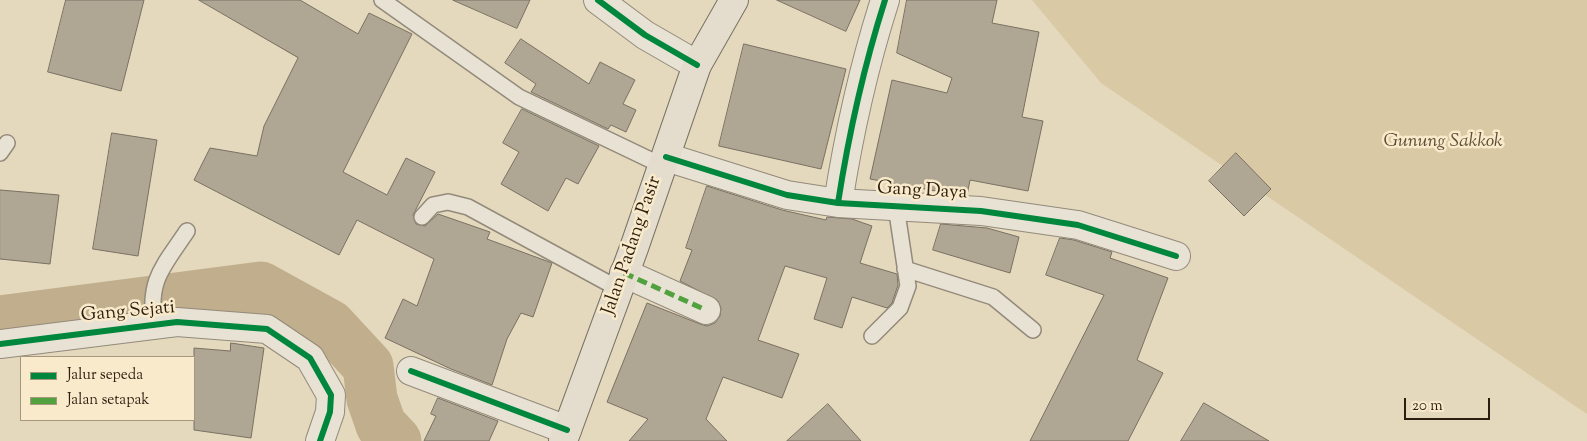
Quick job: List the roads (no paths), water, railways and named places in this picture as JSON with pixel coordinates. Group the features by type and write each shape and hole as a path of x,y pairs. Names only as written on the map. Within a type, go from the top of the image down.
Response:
{"highway":[{"name":"Jalan Padang Pasir","path":"566,436 697,64 734,0"}],"street":[{"path":"598,0 645,35 697,64"},
{"path":"838,203 849,131 860,85 885,0"},
{"name":"Gang Daya","path":"663,161 786,195 838,203 981,211 1078,225 1176,256"},
{"path":"622,281 706,310"},
{"name":"Gang Sejati","path":"0,344 153,320 267,328 310,358 331,395 330,412 320,441"},
{"path":"411,370 566,436"}],"lane":[{"path":"382,0 519,98 663,161"},
{"path":"422,217 432,205 448,202 468,207 622,281"},
{"path":"872,336 900,308 908,286 896,206"},
{"path":"153,320 152,294 160,272 187,231"},
{"path":"906,269 993,297 1033,330"}],"waterway":[{"path":"0,321 261,287 330,325 368,366 372,399 381,425 396,441"}],"park label":[{"name":"Gunung Sakkok","path":"1443,143"}]}
